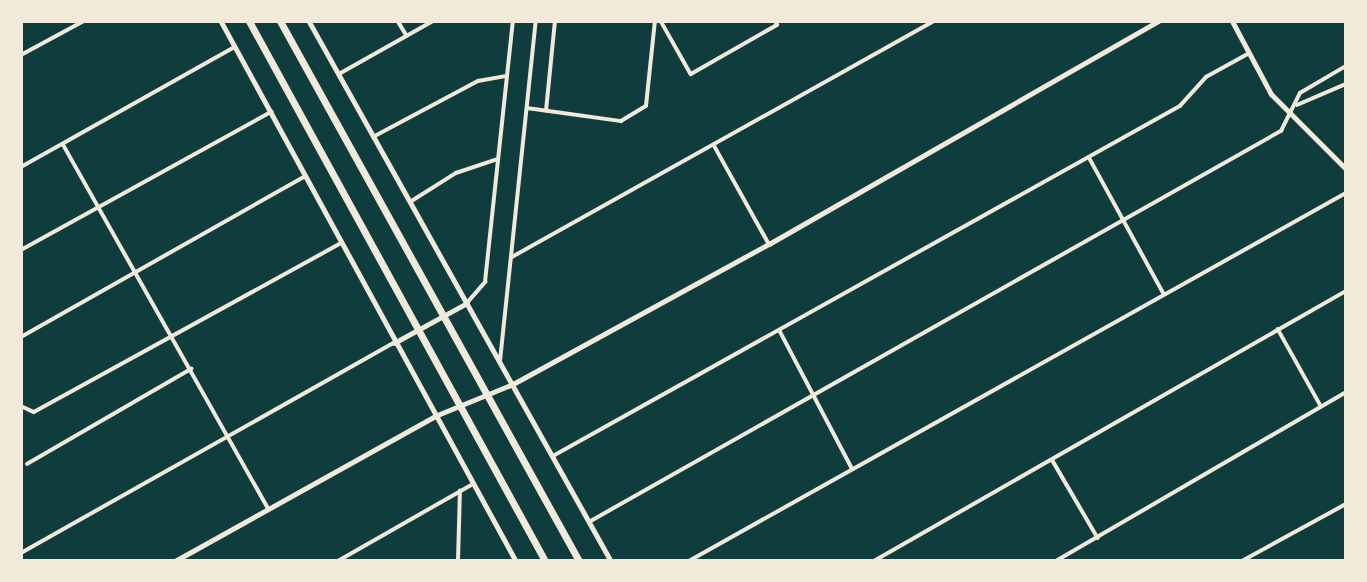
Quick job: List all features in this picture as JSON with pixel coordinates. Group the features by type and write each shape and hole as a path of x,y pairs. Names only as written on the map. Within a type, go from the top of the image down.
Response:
{"highway":[{"path":"249,21 544,561"},
{"path":"280,21 579,561"}],"main road":[{"path":"1232,21 1246,55 1289,116 1346,169"}],"street":[{"path":"21,55 84,21"},
{"path":"221,21 394,343 516,561"},
{"path":"309,21 611,561"},
{"path":"398,21 407,36"},
{"path":"339,74 433,21"},
{"path":"21,553 467,303 481,291 485,282 513,21"},
{"path":"500,361 536,21"},
{"path":"546,111 555,21"},
{"path":"527,108 621,121 646,106 655,21"},
{"path":"661,21 691,74 777,25 775,21"},
{"path":"512,257 935,21"},
{"path":"175,561 435,416 513,384 769,244 1159,21"},
{"path":"21,167 235,47"},
{"path":"553,456 1180,106 1212,72 1246,55"},
{"path":"589,522 1282,131 1304,89 1346,66"},
{"path":"373,137 478,81 507,76"},
{"path":"1297,105 1346,84"},
{"path":"21,250 271,112"},
{"path":"63,144 269,509"},
{"path":"714,145 769,244"},
{"path":"1089,157 1164,294"},
{"path":"410,202 456,173 498,159"},
{"path":"21,337 305,176"},
{"path":"689,561 1346,193"},
{"path":"21,406 28,412 341,243"},
{"path":"874,561 1346,291"},
{"path":"1278,329 1321,406"},
{"path":"780,331 852,469"},
{"path":"27,464 191,369"},
{"path":"1056,561 1346,392"},
{"path":"1053,461 1098,538"},
{"path":"338,561 473,484"},
{"path":"458,561 460,491"},
{"path":"1242,561 1346,504"}]}
